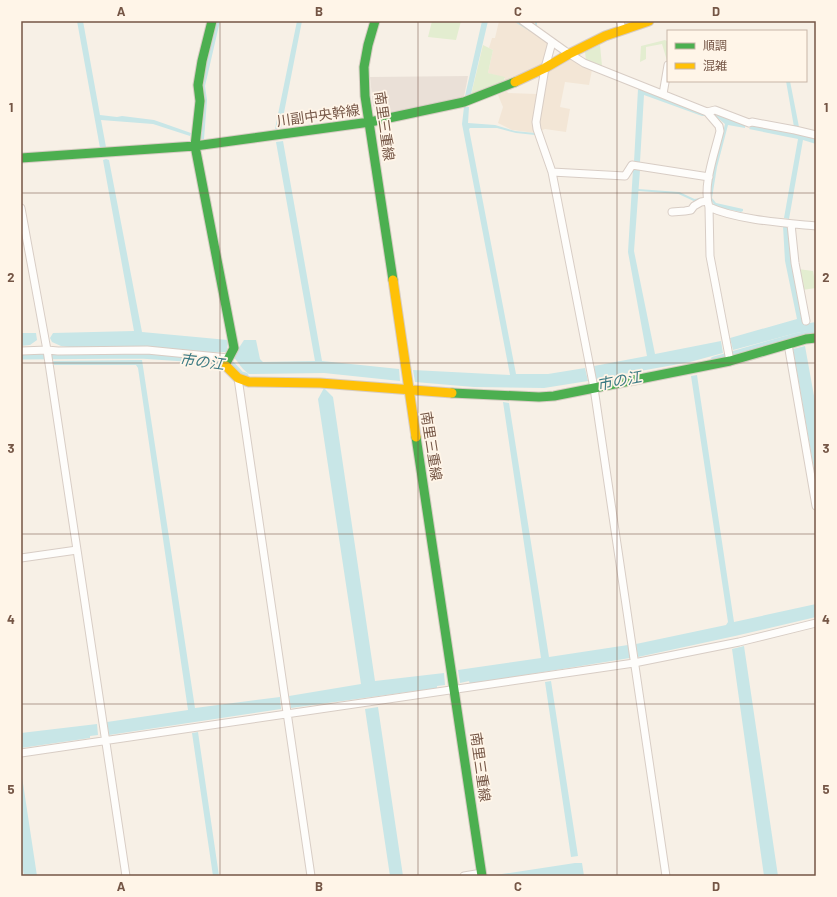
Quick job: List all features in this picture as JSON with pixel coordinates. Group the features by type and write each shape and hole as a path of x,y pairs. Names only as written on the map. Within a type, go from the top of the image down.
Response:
{"street":[{"path":"212,21 202,60 198,85 200,101 195,146 233,346 227,361"},
{"name":"南里三重線","path":"375,21 368,45 364,67 365,96 482,875"},
{"path":"523,21 584,63 707,112 719,126 720,131 709,177 708,204 710,256 729,357"},
{"name":"川副中央幹線","path":"21,158 195,146 370,122 464,102 502,88 545,68 621,25 648,21"},
{"path":"552,42 545,68 536,122 552,172 593,385 666,876"},
{"path":"663,94 667,71"},
{"path":"707,112 716,110 749,123 752,122 816,135"},
{"path":"552,172 625,176 632,165 709,177"},
{"path":"672,212 691,210 694,206 708,204 715,210 747,218 816,226"},
{"path":"21,208 47,350 126,876"},
{"path":"791,224 795,263 806,321"},
{"path":"238,378 249,382 320,383 476,395 554,396 593,385 816,338"},
{"path":"788,344 816,506"},
{"path":"21,352 47,350 147,350 227,361 238,378 311,876"},
{"path":"21,558 77,550"},
{"path":"21,753 105,742 634,663 739,642 816,623"},
{"path":"464,876 482,875"}],"shaded area":[{"path":"499,21 534,21 532,30 549,42 543,64 503,82 505,78 488,73 493,50 489,48 492,38 495,38"},
{"path":"570,59 592,70 589,85 565,82 560,107 570,109 566,132 545,129 535,133 512,130 498,123 503,107 498,95 507,91 508,93 537,94 541,75"},
{"path":"468,76 464,97 441,104 385,114 373,106 370,77"}],"green space":[{"path":"432,21 461,21 456,40 428,37"},
{"path":"665,40 667,41 667,61 662,44 646,47 646,59 640,62 641,46"},
{"path":"483,45 493,50 488,73 505,77 503,82 471,95"},
{"path":"600,45 602,66 586,60 585,52"},
{"path":"798,269 813,271 816,288 802,290"}],"water":[{"path":"77,21 83,21 100,115 154,120 191,133 190,136 153,124 101,120 106,147 100,148"},
{"path":"216,21 220,21 205,86 207,100 204,139 199,139 201,83"},
{"path":"297,21 302,21 281,128 275,129"},
{"path":"482,21 488,21 471,94 465,96"},
{"path":"786,82 790,82 799,127 794,127"},
{"path":"638,89 704,113 706,116 702,116 644,95 640,162 634,162"},
{"path":"464,107 469,107 468,123 495,125 515,131 535,133 535,135 516,133 497,128 469,129 516,374 548,374 585,368 588,381 544,388 474,387 415,382 413,370 510,375 462,124"},
{"path":"714,112 745,125 745,128 728,125 717,167 712,198 716,203 743,209 741,212 716,207 709,198 714,166 725,124 713,114"},
{"path":"752,125 799,134 816,139 816,144 803,140 789,219 784,218 798,139 749,129"},
{"path":"283,141 322,361 399,369 400,381 324,373 249,374 233,357 244,340 256,340 260,359 263,362 315,361 276,142"},
{"path":"103,160 109,160 142,332 228,340 227,352 205,353 136,348 69,347 61,346 52,342 50,338 53,333 134,331"},
{"path":"633,169 640,170 634,251 655,354 721,341 723,353 690,362 596,379 594,366 647,356 628,252"},
{"path":"783,226 788,227 804,324 816,322 816,330 796,333 733,350 730,338 797,319 785,261"},
{"path":"21,333 36,333 37,340 30,345 21,346"},
{"path":"805,346 816,407 816,481 793,349"},
{"path":"142,360 195,708 280,697 281,709 109,735 107,722 188,710 138,368 136,365 54,365 53,361"},
{"path":"697,375 734,622 816,604 816,617 638,657 636,644 726,625 728,622 691,376"},
{"path":"324,388 333,397 375,681 444,673 445,685 437,686 437,688 291,708 289,696 361,684 318,399"},
{"path":"503,402 509,403 549,657 628,645 630,658 470,684 469,681 460,683 458,670 541,658"},
{"path":"744,646 778,876 764,876 732,649"},
{"path":"551,681 578,856 571,857 545,682"},
{"path":"378,707 403,876 390,876 365,709"},
{"path":"97,724 98,735 90,736 90,738 21,748 21,733"},
{"path":"198,732 219,876 213,876 192,733"},
{"path":"21,770 37,876 24,876 21,859"},
{"path":"582,863 584,876 489,876"}],"waterway":[{"path":"515,21 531,31"},
{"path":"638,190 679,193 694,200 701,199"},
{"name":"市の江","path":"714,360 794,337 816,333"},
{"name":"市の江","path":"21,356 140,355 214,360 230,363 241,375 245,376"}],"traffic: fast":[{"path":"212,21 202,61 198,85 200,101 195,146 234,348 225,365 226,366"},
{"path":"375,21 368,45 364,67 365,96 393,280"},
{"path":"21,158 195,146 370,122 464,102 515,82"},
{"path":"452,393 539,397 554,396 730,361 806,339 816,338"},
{"path":"416,437 482,876"}],"traffic: slow":[{"path":"515,82 605,36 649,21"},
{"path":"393,280 416,437"},
{"path":"226,366 238,378 249,382 320,383 452,393"}]}
